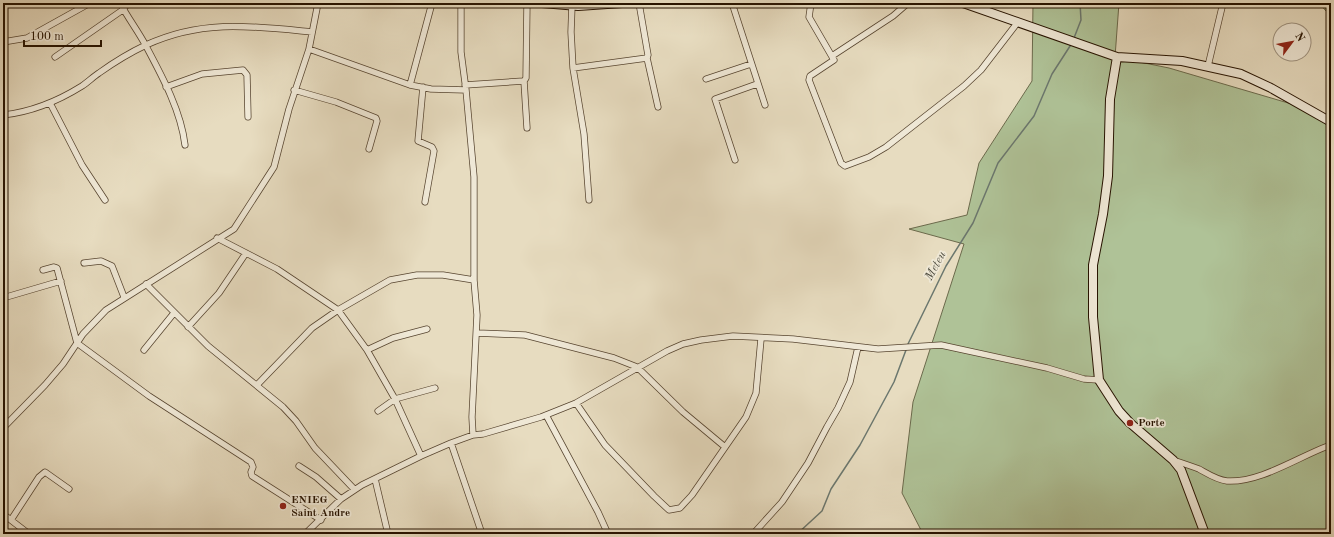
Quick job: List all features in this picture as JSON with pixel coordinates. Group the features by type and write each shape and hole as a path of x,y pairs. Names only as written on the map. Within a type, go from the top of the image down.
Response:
{"street":[{"path":"3,42 27,38 90,3"},
{"path":"55,57 122,7 130,3"},
{"path":"3,428 45,385 91,324 124,297 194,256 217,238 234,229 274,167 294,90 309,49 318,3"},
{"path":"410,85 432,3"},
{"path":"461,3 461,52 474,177 474,280 477,333 472,417 473,435"},
{"path":"527,3 526,78 524,82 527,128"},
{"path":"545,3 572,6 622,3"},
{"path":"639,3 648,55 647,58 658,107"},
{"path":"732,3 765,105"},
{"path":"811,3 809,17 832,56 833,61 810,76 808,80 840,163 844,166 869,157 886,147 964,86 981,70 1018,22"},
{"path":"832,56 893,16 908,3"},
{"path":"963,3 1117,57 1182,61 1241,74 1271,88 1331,122"},
{"path":"1208,66 1223,3"},
{"path":"572,6 571,32 573,68 584,134 590,200"},
{"path":"122,7 146,45 166,87 182,126 185,146"},
{"path":"3,115 16,113 50,103 82,86 110,65 146,45 183,31 218,26 312,32"},
{"path":"309,49 410,85 423,87 465,87 524,82"},
{"path":"1117,57 1110,99 1108,176 1103,214 1093,266 1093,317 1099,380 1119,411 1130,423 1173,460 1181,470 1205,534"},
{"path":"573,68 647,58"},
{"path":"706,79 751,64"},
{"path":"166,87 202,74 243,70 247,75 248,117"},
{"path":"735,160 715,99 757,84"},
{"path":"423,87 418,141 432,147 434,151 425,202"},
{"path":"294,90 336,102 376,118 377,121 369,150"},
{"path":"50,103 82,164 105,200"},
{"path":"217,238 277,269 338,310 367,350 395,399 421,456"},
{"path":"188,326 219,293 246,253"},
{"path":"84,263 101,260 112,266 124,297"},
{"path":"43,270 56,267 77,343 149,396 251,462 253,467 251,472 252,476 320,520"},
{"path":"257,385 312,328 338,310 390,280 405,276 443,275 474,280"},
{"path":"3,298 61,281"},
{"path":"146,284 208,346 257,385 287,412 315,448 354,490"},
{"path":"144,350 156,333 174,313"},
{"path":"367,350 393,338 427,329"},
{"path":"477,333 525,335 614,358 637,367 683,412 726,447"},
{"path":"305,534 341,499 354,490 421,456 473,435 484,434 546,415 576,403 619,380 637,367 683,344 701,340 733,336 793,339 878,349 927,345 953,347 1047,368 1084,379 1099,380"},
{"path":"576,403 605,445 650,492 669,510 680,508 726,447 746,417 756,393 762,338"},
{"path":"753,534 782,502 808,463 838,408 850,382 858,347"},
{"path":"378,410 395,399 435,388"},
{"path":"546,415 598,512 608,534"},
{"path":"451,443 482,534"},
{"path":"1173,460 1221,480 1239,481 1267,474 1306,454 1328,446"},
{"path":"299,466 316,477 341,499"},
{"path":"11,520 39,477 45,472 69,489"},
{"path":"375,479 388,534"},
{"path":"3,514 29,534"}],"green space":[{"path":"1033,3 1119,3 1115,57 1169,68 1295,105 1331,127 1331,534 925,534 922,532 902,493 913,402 964,244 909,229 967,215 979,163 1032,81"},
{"path":"1319,3 1331,3 1331,13 1326,11"}],"waterway":[{"name":"Meteu","path":"1074,38 1081,20 1080,3"},
{"name":"Meteu","path":"907,346 946,266 973,223 998,163 1034,116 1052,74 1072,43"},
{"name":"Meteu","path":"797,534 822,511 831,489 860,445 894,382 906,350"}],"place":[{"name":"Porte","path":"1130,423"},
{"name":"ENIEG Saint Andre","path":"283,506"}]}
